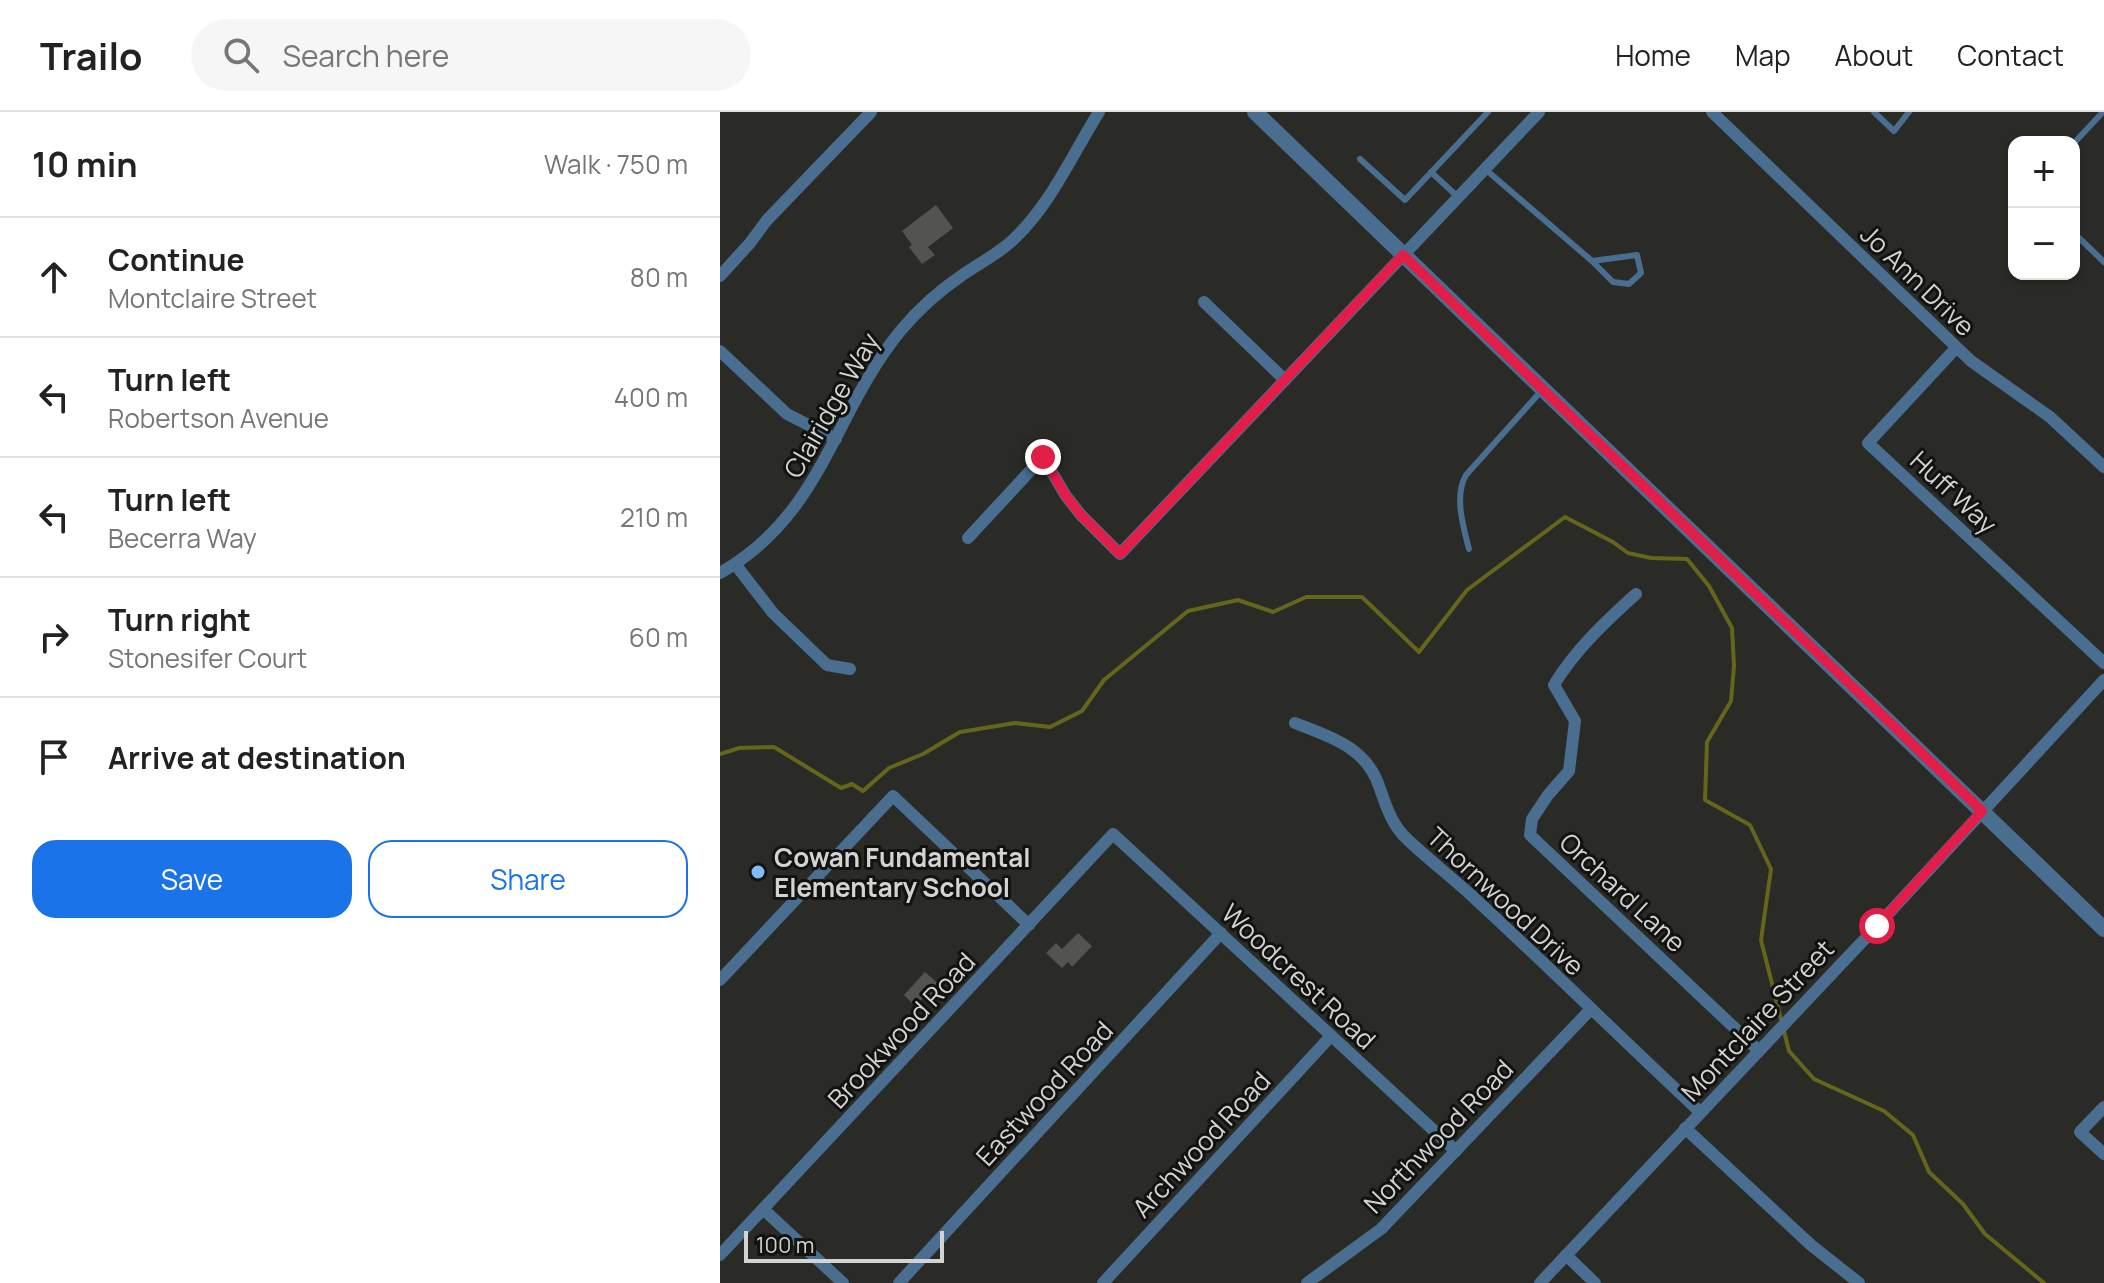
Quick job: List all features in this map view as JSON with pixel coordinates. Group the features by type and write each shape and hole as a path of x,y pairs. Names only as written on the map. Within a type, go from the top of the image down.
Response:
{"street":[{"path":"720,276 767,220 871,112"},
{"name":"Clairidge Way","path":"720,573 766,541 783,523 798,504 836,439 860,391 902,329 939,293 1015,239 1054,188 1099,112"},
{"path":"1255,112 2104,929"},
{"path":"968,538 1043,457 1081,515 1120,554 1539,112"},
{"name":"Jo Ann Drive","path":"1712,112 1956,348 1988,375 2050,417 2104,467"},
{"path":"720,256 730,266"},
{"path":"1204,302 1285,380"},
{"name":"Huff Way","path":"1956,348 1868,443 2104,663"},
{"path":"720,351 787,414 836,439"},
{"path":"735,564 773,613 816,655 827,665 850,669"},
{"name":"Orchard Lane","path":"1636,594 1600,628 1554,685 1575,721 1574,741 1569,771 1532,819 1530,835 1758,1050"},
{"name":"Montclaire Street","path":"1540,1283 2104,680"},
{"name":"Thornwood Drive","path":"1295,723 1353,749 1378,781 1391,820 1404,836 1469,893 1700,1112"},
{"path":"720,980 893,796 1029,925"},
{"name":"Brookwood Road","path":"720,1255 1113,834"},
{"name":"Woodcrest Road","path":"1113,834 1456,1151"},
{"name":"Eastwood Road","path":"899,1283 1221,933"},
{"name":"Northwood Road","path":"1307,1283 1381,1229 1591,1009"},
{"name":"Archwood Road","path":"1103,1283 1331,1036"},
{"path":"2104,1107 2080,1132 2104,1154"},
{"path":"1685,1128 1811,1245 1859,1283"},
{"path":"763,1209 843,1283"},
{"path":"1566,1255 1595,1283"}],"lane":[{"path":"1360,159 1405,200 1488,112"},
{"path":"1874,112 1894,131 1909,112"},
{"path":"2080,137 2103,112"},
{"path":"1485,169 1613,282 1629,284 1641,273 1637,255 1592,261"},
{"path":"1431,172 1458,197"},
{"path":"2080,239 2104,262"},
{"path":"1469,549 1460,499 1461,485 1466,475 1543,389"}],"building":[{"path":"936,205 953,228 928,247 935,255 922,264 902,231"},
{"path":"1078,933 1092,946 1072,967 1068,962 1062,968 1046,953 1056,943 1062,949"},
{"path":"925,972 941,986 926,1002 923,998 915,1006 904,995"}],"waterway":[{"path":"720,754 739,748 774,747 841,788 852,784 863,791 889,768 923,754 960,732 1015,723 1050,727 1082,711 1104,680 1188,611 1238,600 1273,612 1306,597 1362,597 1419,652 1467,590 1565,517 1628,553 1651,558 1687,559 1709,586 1732,628 1734,666 1731,701 1707,742 1705,800 1750,825 1771,869 1761,940 1789,1051 1814,1079 1884,1111 1913,1135 1929,1172 1963,1204 1985,1234 2044,1283"}],"place":[{"name":"Cowan Fundamental Elementary School","path":"758,872"}],"route":[{"path":"1043,457 1081,515 1120,554 1403,255 1982,811 1877,926"}]}
